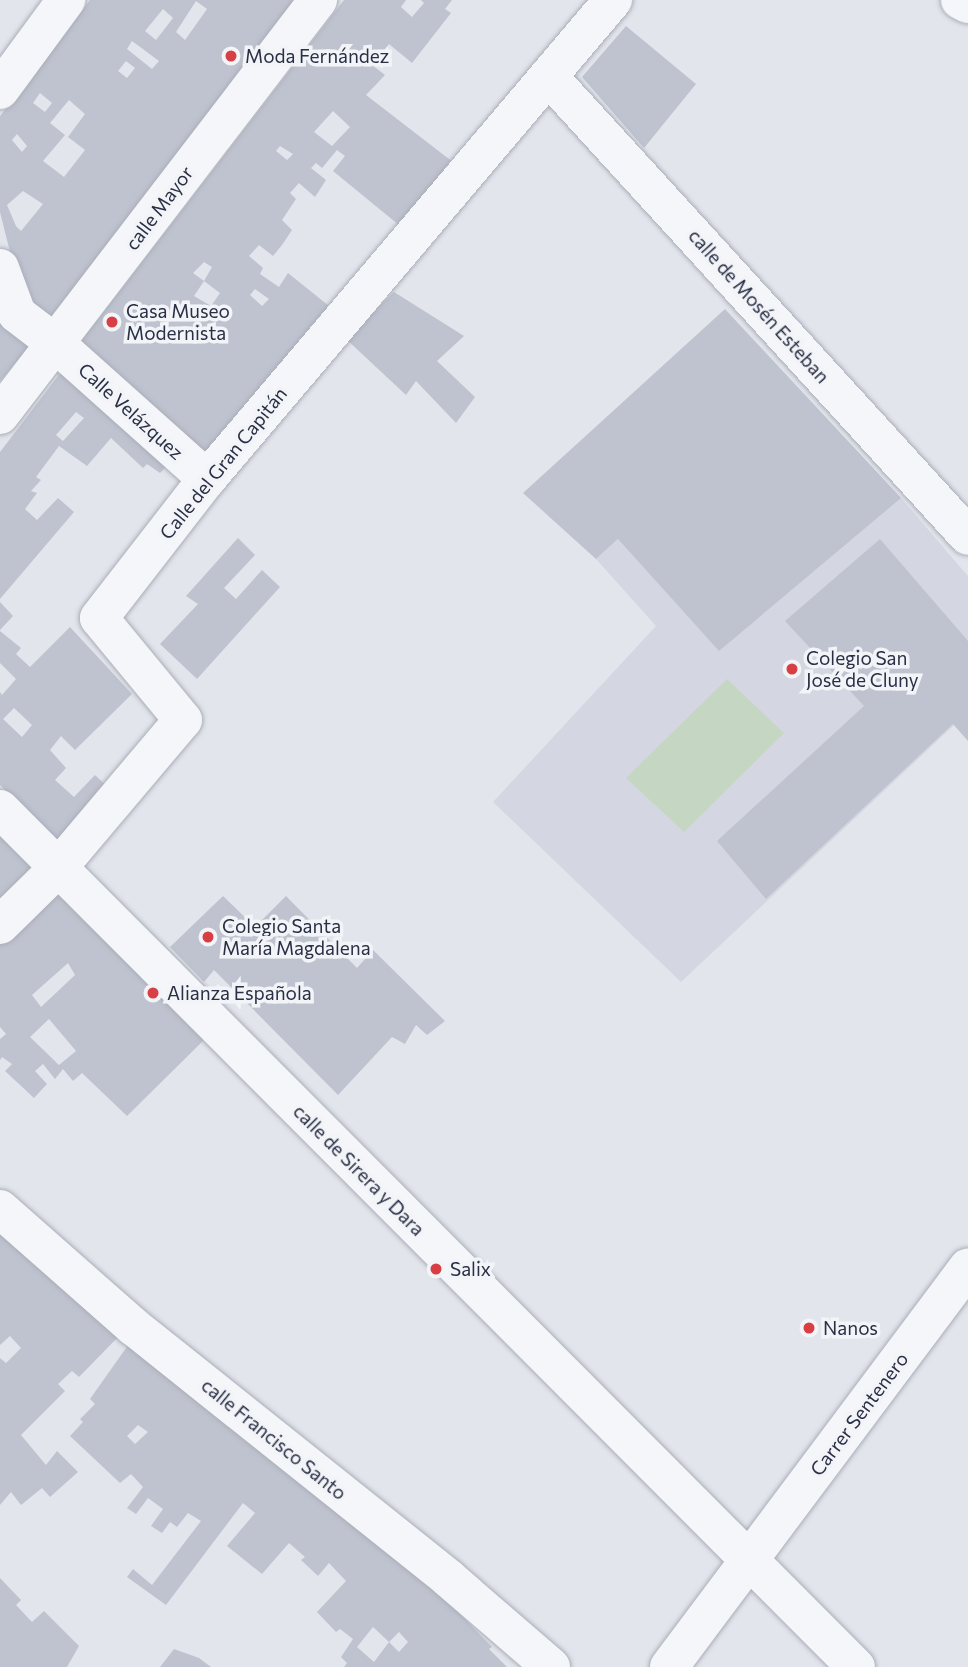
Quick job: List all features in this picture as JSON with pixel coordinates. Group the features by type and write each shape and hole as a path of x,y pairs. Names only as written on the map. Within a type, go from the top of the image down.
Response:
{"street":[{"path":"0,90 66,0"},
{"name":"calle Mayor","path":"0,415 318,0"},
{"name":"Calle del Gran Capitán","path":"0,925 57,869 183,720 99,618 208,479 613,0"},
{"path":"960,0 968,4"},
{"name":"calle de Mosén Esteban","path":"549,77 968,536"},
{"name":"Calle Velázquez","path":"0,268 17,314 55,343 208,479"},
{"name":"calle de Sirera y Dara","path":"0,809 856,1667"},
{"name":"calle Francisco Santo","path":"0,1209 134,1327 447,1578 551,1667"},
{"name":"Carrer Sentenero","path":"669,1667 968,1268"}],"shaded area":[{"name":"Colegio San José de Cluny","path":"792,384 901,498 968,576 968,712 681,982 493,802 656,626 596,559"}],"green space":[{"path":"727,679 784,733 684,832 626,778"}],"building":[{"path":"90,0 299,0 49,320 29,307 17,280 0,212 0,116","holes":["196,1 207,9 185,40 176,32","163,9 173,18 156,40 145,31","132,41 159,61 152,69 127,49","126,61 135,68 127,78 118,71","40,93 52,103 45,112 33,103","69,100 85,114 68,137 85,150 64,177 43,161 65,135 50,123","17,134 27,146 22,152 12,140","23,191 43,204 21,231 7,205"]},
{"path":"344,0 406,0 401,7 412,17 424,3 421,0 452,0 445,9 451,13 412,63 389,44 372,65 385,75 366,95 458,166 405,230 333,171 345,156 337,150 322,168 316,163 311,168 326,180 315,197 299,183 290,193 296,199 282,220 292,230 282,245 273,256 259,245 249,256 263,268 260,274 279,287 288,273 334,310 205,460 79,344","holes":["333,111 350,127 332,146 314,132","280,146 293,154 287,160 276,151","204,262 212,267 204,281 193,273","204,281 220,293 211,306 194,296","255,289 269,299 262,306 250,295","181,304 192,315 187,321 175,312"]},
{"path":"626,26 696,84 644,148 582,77"},
{"path":"394,292 464,336 437,361 475,397 456,423 416,381 406,395 346,339"},
{"path":"725,309 901,498 719,651 618,539 596,559 523,493"},
{"path":"0,312 34,342 0,381"},
{"path":"68,363 172,461 160,473 147,464 143,468 111,438 87,466 59,446 36,477 41,480 31,491 37,493 25,509 37,520 58,498 74,512 0,599 0,452","holes":["76,412 84,418 63,441 56,435"]},
{"path":"238,538 255,555 224,588 236,599 262,570 280,587 197,679 160,644 198,604 186,596"},
{"path":"880,539 968,641 968,741 953,724 766,899 717,841 864,706 785,621"},
{"path":"0,602 13,616 0,630"},
{"path":"70,627 132,694 75,750 61,736 50,750 66,768 55,780 74,797 95,775 113,792 63,847 0,785 0,692 2,695 16,679 0,663 0,631 21,648 16,654 30,667","holes":["14,708 32,725 22,737 3,719"]},
{"path":"0,827 43,869 0,912"},
{"path":"58,884 208,1036 127,1116 82,1073 73,1081 63,1069 55,1079 43,1064 35,1071 47,1084 34,1098 5,1071 12,1064 2,1057 0,1060 0,1039 6,1034 0,1027 0,944","holes":["68,963 75,975 41,1007 32,995","49,1019 76,1051 59,1065 30,1037"]},
{"path":"223,896 255,927 286,896 357,968 373,950 445,1021 427,1035 416,1025 405,1044 392,1037 338,1095 214,970 204,982 170,947"},
{"path":"0,1224 122,1333 79,1377 72,1371 58,1384 65,1391 21,1435 46,1465 57,1451 78,1472 50,1497 42,1488 21,1505 11,1492 0,1505 0,1358 6,1363 21,1348 10,1336 0,1345"},
{"path":"131,1341 433,1586 492,1647 489,1649 507,1667 344,1667 347,1663 341,1657 353,1639 340,1629 336,1632 317,1612 346,1581 329,1563 318,1576 301,1560 305,1557 289,1543 262,1574 227,1546 255,1513 243,1503 166,1605 127,1577 133,1569 152,1585 201,1521 188,1513 177,1527 170,1522 162,1533 151,1526 163,1509 148,1498 136,1514 127,1508 143,1487 131,1474 120,1483 70,1436 83,1422 80,1419 95,1404 90,1399","holes":["138,1425 148,1432 135,1444 127,1436","373,1627 389,1642 374,1662 357,1647","399,1632 408,1642 399,1652 389,1642"]},
{"path":"0,1578 21,1600 16,1605 32,1622 44,1611 79,1646 67,1667 0,1667"},
{"path":"174,1649 199,1658 211,1667 160,1667"}],"place":[{"name":"Moda Fernández","path":"231,56"},
{"name":"Casa Museo Modernista","path":"112,322"},
{"name":"Colegio San José de Cluny","path":"792,669"},
{"name":"Colegio Santa María Magdalena","path":"208,937"},
{"name":"Alianza Española","path":"153,993"},
{"name":"Salix","path":"436,1269"},
{"name":"Nanos","path":"809,1328"}]}
